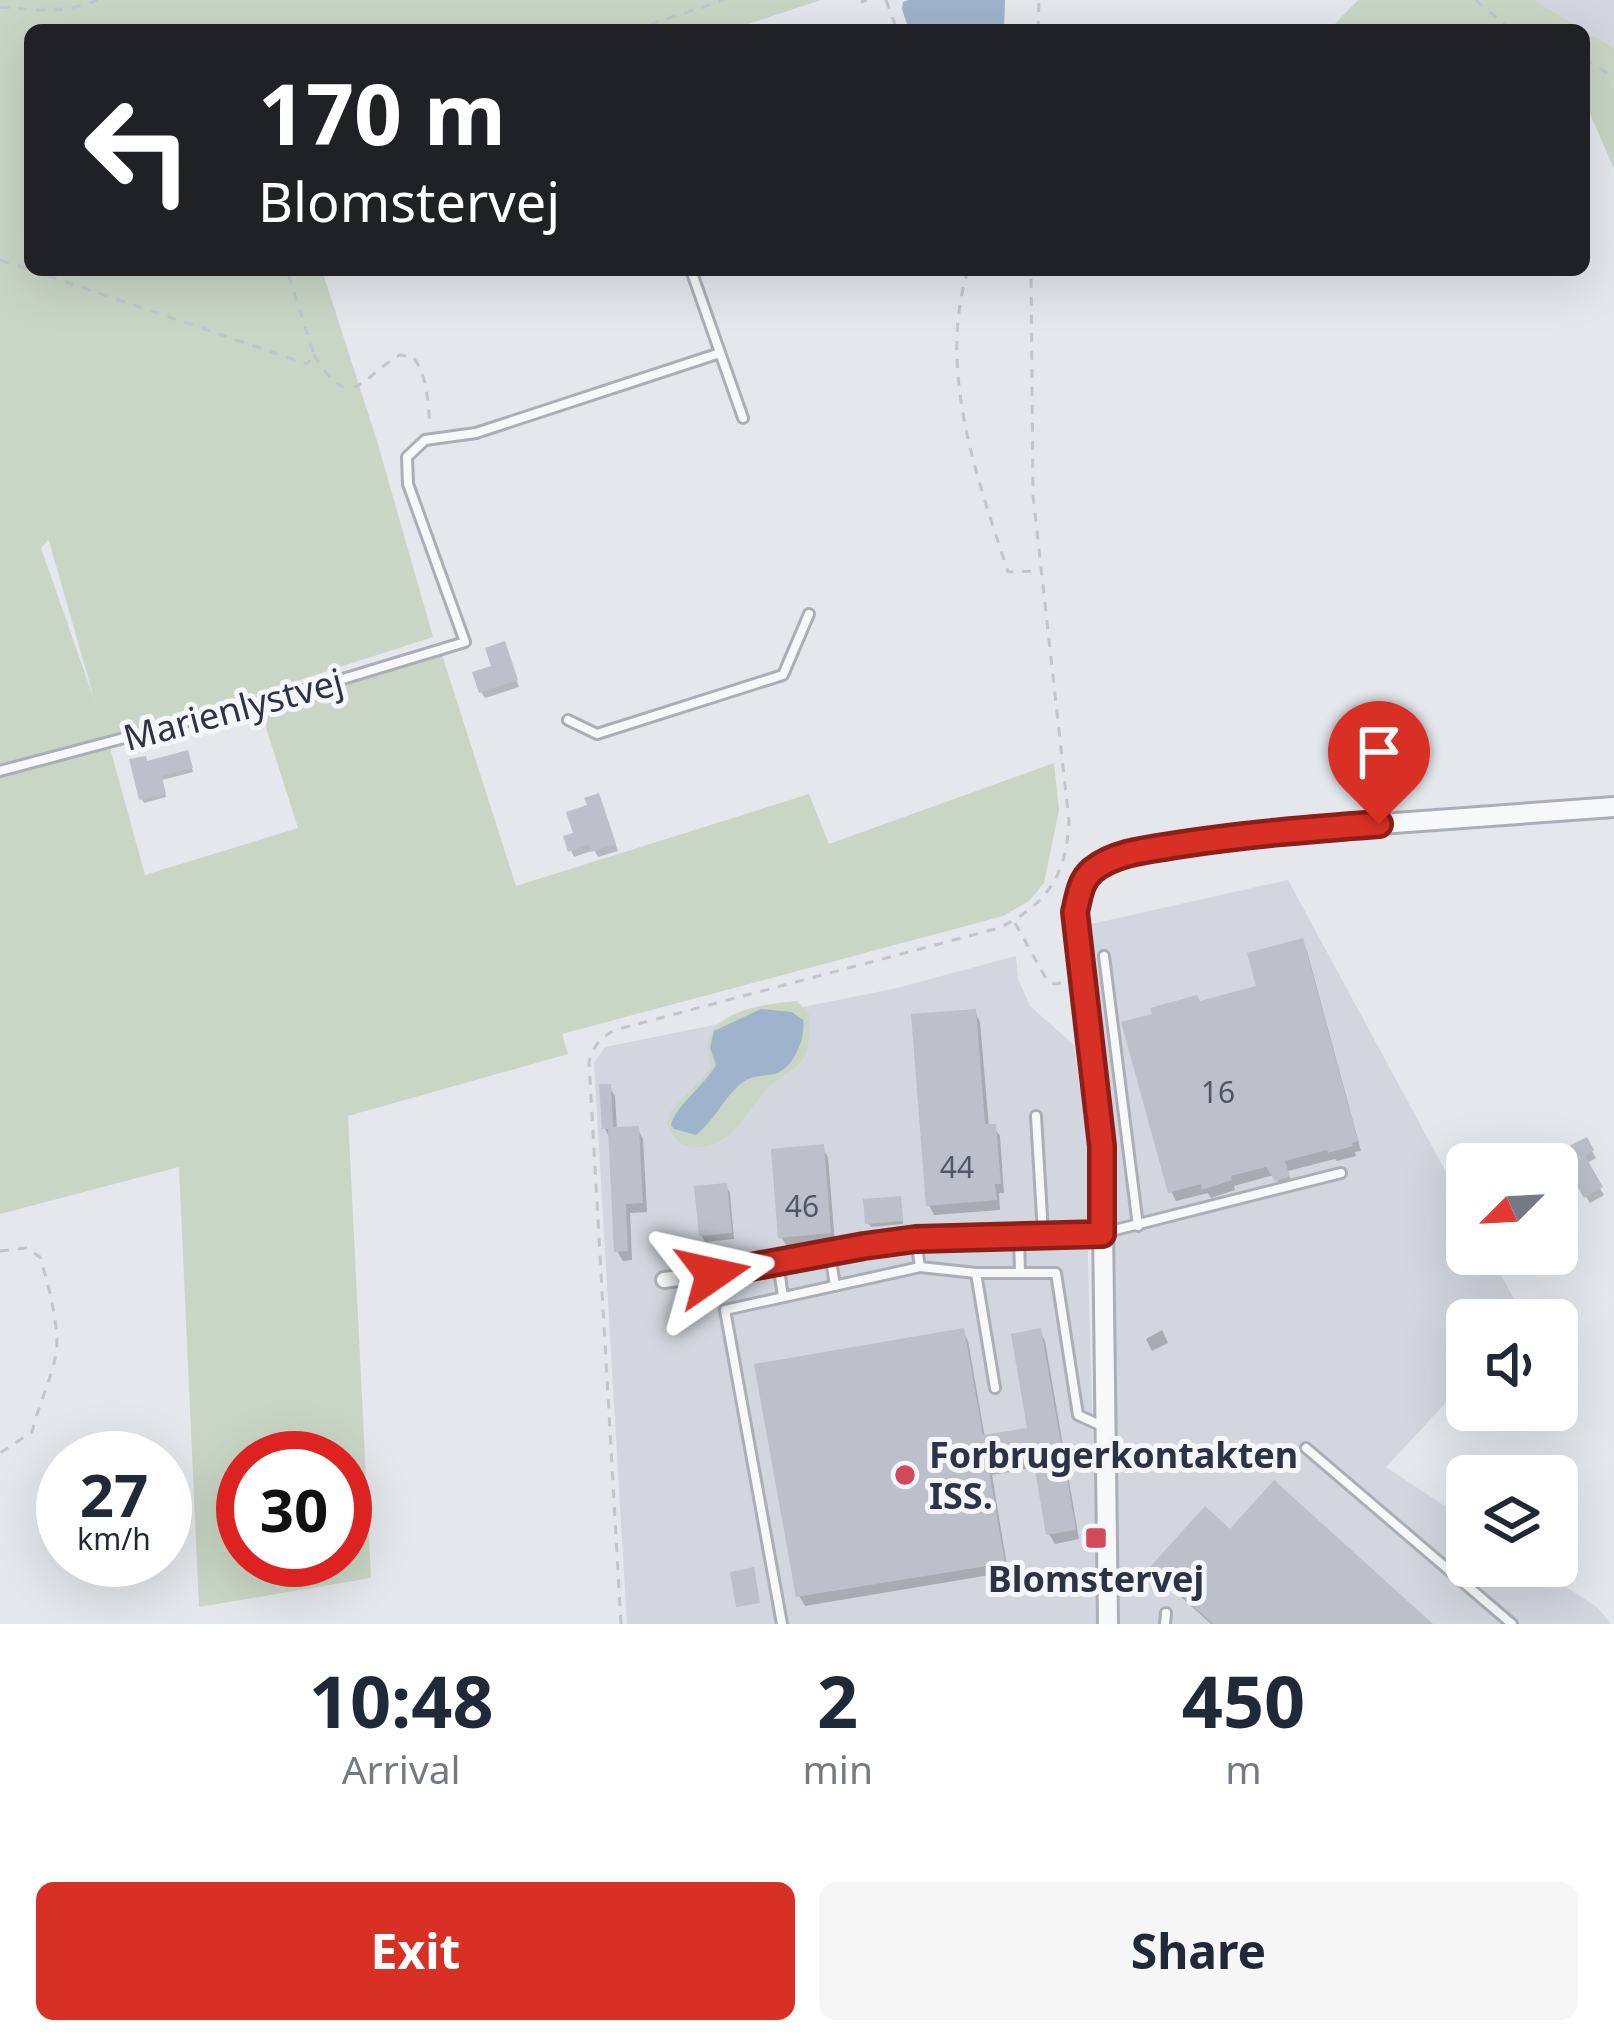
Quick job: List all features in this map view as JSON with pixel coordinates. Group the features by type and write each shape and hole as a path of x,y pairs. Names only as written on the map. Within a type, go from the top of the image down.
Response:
{"street":[{"path":"1108,1624 1102,1146 1075,912 1082,884 1090,872 1111,859 1257,832 1614,807"},
{"path":"664,1280 916,1239 1102,1234"}],"lane":[{"path":"693,276 743,418"},
{"path":"425,440 476,434 720,353"},
{"name":"Marienlystvej","path":"0,771 464,643 408,484 406,458 425,440"},
{"path":"568,720 597,734 783,675 809,614"},
{"path":"1104,956 1138,1226"},
{"path":"1036,1116 1043,1234"},
{"path":"1102,1234 1341,1173"},
{"path":"1019,1235 1020,1273"},
{"path":"916,1239 920,1267"},
{"path":"829,1252 835,1286"},
{"path":"778,1262 783,1297"},
{"path":"782,1624 725,1310 920,1267 1056,1273 1078,1415 1103,1427"},
{"path":"976,1273 995,1388"},
{"path":"1306,1448 1512,1624"}],"path":[{"path":"0,7 57,12 98,0"},
{"path":"651,24 724,0"},
{"path":"1476,0 1504,24"},
{"path":"48,276 307,364 314,355"},
{"path":"289,276 314,355 335,382 349,389 359,387 400,355 413,357 421,368 428,405 430,429 425,440"},
{"path":"966,276 957,372 975,471 1008,572 1041,571"},
{"path":"622,1624 589,1062 593,1048 615,1030 999,928 1045,897 1068,848 1069,821 1030,459 1031,276"},
{"path":"1014,921 1048,982 1082,979"},
{"path":"0,1251 26,1248 40,1257 51,1294 57,1355 32,1432 0,1453"}],"shaded area":[{"path":"1534,0 1614,0 1614,48 1590,34 1590,24 1574,24"},
{"path":"1288,880 1446,1172 1446,1275 1501,1275 1514,1299 1446,1299 1446,1403 1386,1467 1446,1507 1446,1587 1566,1587 1598,1608 1611,1624 1120,1624 1112,1145 1087,925"},
{"path":"1016,956 1018,979 1030,1006 1074,1045 1088,1152 1098,1624 627,1624 594,1063 605,1047 897,988"}],"green space":[{"path":"0,0 821,0 748,24 24,24 24,276 324,276 433,637 107,737 145,875 298,828 261,712 442,655 516,886 809,794 829,844 1054,763 1059,810 1044,883 1029,901 1003,916 562,1034 568,1054 348,1116 364,1431 216,1431 216,1587 318,1587 199,1607 179,1167 0,1214","holes":["48,540 49,541 95,702 41,548"]},
{"path":"1358,0 1534,0 1574,24 1335,24"},
{"path":"1590,34 1614,48 1614,169 1590,114"},
{"path":"797,1001 809,1014 808,1044 800,1063 771,1085 724,1139 697,1147 678,1141 669,1129 670,1112 710,1070 713,1030 746,1010"}],"water":[{"path":"1005,0 1004,24 907,24 903,2"},
{"path":"761,1009 792,1012 803,1020 793,1059 781,1071 739,1085 696,1135 674,1129 671,1125 678,1110 716,1065 710,1048 714,1031"}],"building":[{"path":"505,641 518,680 479,693 472,672 491,666 485,648"},
{"path":"188,750 193,768 162,776 166,794 139,800 129,759 146,756 147,761"},
{"path":"599,793 616,844 591,852 589,844 568,852 563,836 573,833 566,812 587,805 584,798"},
{"path":"1303,938 1358,1141 1328,1153 1285,1161 1290,1177 1275,1181 1266,1167 1202,1190 1201,1184 1168,1193 1121,1022 1197,995 1200,1001 1256,986 1247,953"},
{"path":"976,1009 985,1124 996,1124 1001,1184 995,1184 997,1200 926,1206 911,1014"},
{"path":"599,1084 611,1084 613,1127 639,1126 643,1203 626,1204 628,1251 614,1252 608,1129 602,1129"},
{"path":"1587,1137 1594,1150 1585,1156 1603,1187 1584,1198 1578,1188 1575,1143"},
{"path":"824,1144 831,1233 778,1238 771,1149"},
{"path":"727,1183 732,1233 699,1236 694,1186"},
{"path":"901,1196 903,1221 865,1224 863,1199"},
{"path":"964,1328 983,1435 1027,1428 1011,1334 1041,1328 1076,1530 1046,1535 1033,1458 988,1465 1005,1563 796,1597 754,1364"},
{"path":"1274,1480 1433,1624 1213,1624 1150,1567 1205,1506 1230,1529"},
{"path":"754,1567 760,1603 736,1607 730,1572"}],"place":[{"name":"Forbrugerkontakten ISS.","path":"905,1475"},
{"name":"Blomstervej","path":"1096,1538"}],"route":[{"path":"713,1274 916,1239 1102,1234 1102,1146 1075,912 1090,872 1111,859 1154,849 1257,832 1379,824"}]}
